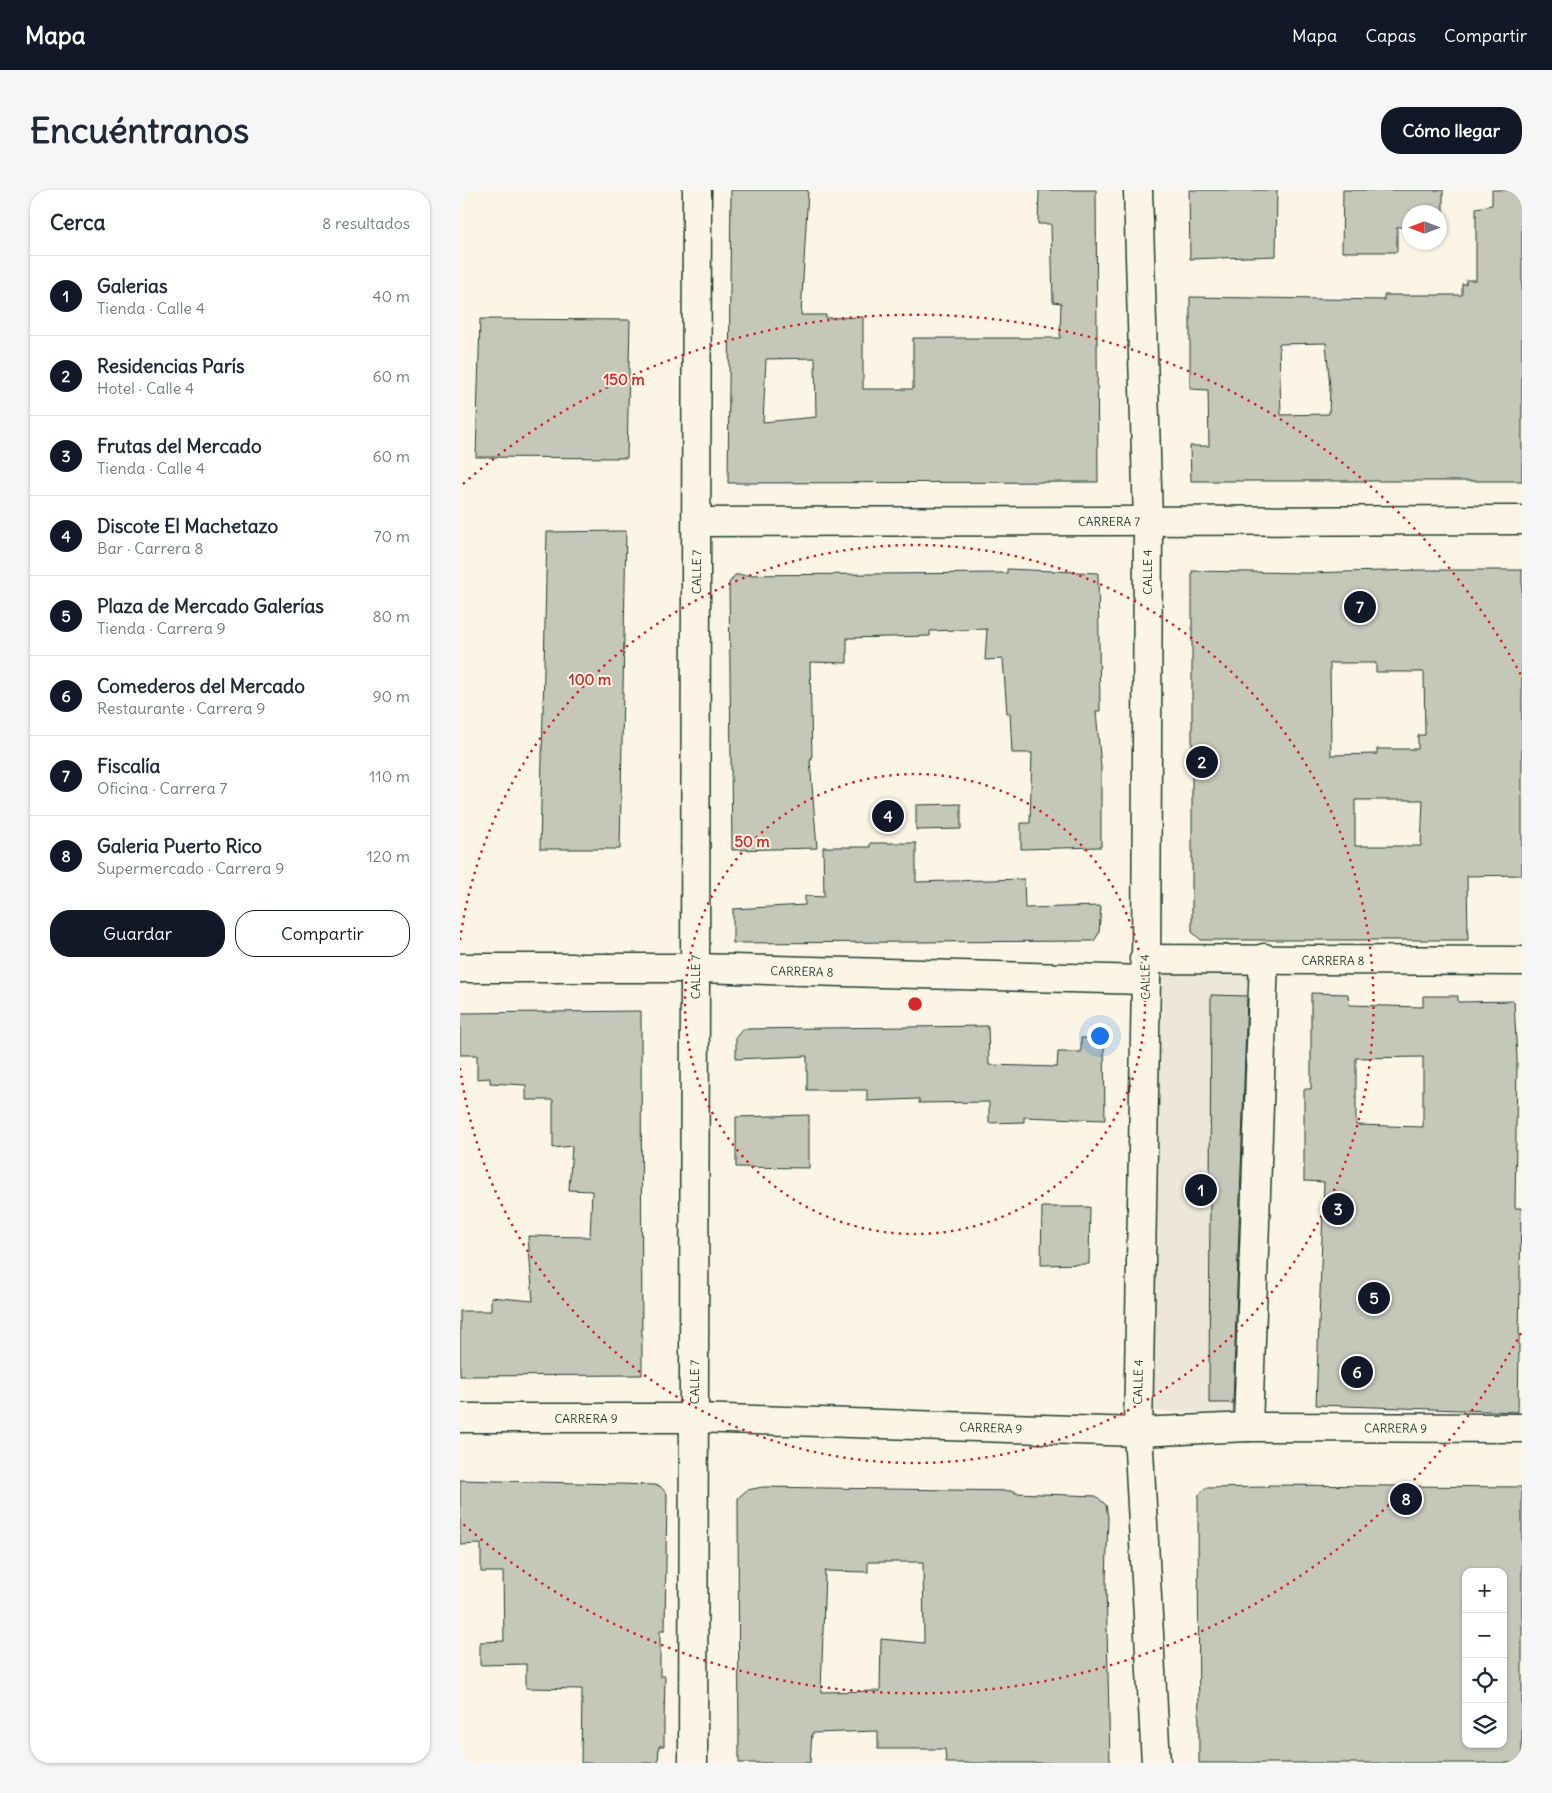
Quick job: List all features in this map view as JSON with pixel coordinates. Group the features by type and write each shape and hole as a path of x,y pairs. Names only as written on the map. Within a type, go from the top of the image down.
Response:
{"street":[{"name":"CALLE 7","path":"692,1763 697,190"},
{"name":"CALLE 4","path":"1138,190 1148,520 1145,970 1138,1432 1156,1763"},
{"name":"CARRERA 7","path":"697,522 1522,520"},
{"name":"CARRERA 8","path":"460,968 1145,970 1264,958 1522,961"},
{"path":"1248,1427 1264,958"},
{"name":"CARRERA 9","path":"460,1418 694,1418 1138,1432 1248,1427 1522,1428"}],"shaded area":[{"path":"1163,967 1253,969 1239,1414 1149,1411"}],"building":[{"path":"731,190 808,190 801,315 826,315 826,318 863,317 863,389 913,389 913,338 1060,338 1061,303 1053,302 1051,224 1038,224 1039,190 1096,190 1098,482 728,483","holes":["815,358 816,417 763,422 766,359"]},
{"path":"1189,190 1277,190 1276,256 1190,259"},
{"path":"1343,190 1443,190 1443,205 1402,205 1402,227 1397,227 1397,252 1342,252"},
{"path":"1492,190 1522,190 1522,481 1191,481 1190,446 1209,446 1208,390 1190,389 1190,297 1384,300 1384,295 1462,295 1462,284 1466,284 1466,280 1476,280 1476,208 1492,205","holes":["1326,343 1330,388 1329,414 1281,415 1279,344"]},
{"path":"480,319 630,320 627,458 476,457"},
{"path":"626,531 620,849 540,849 547,532"},
{"path":"1007,569 1098,573 1100,711 1096,711 1101,767 1101,847 1021,849 1021,823 1030,823 1032,753 1012,753 1010,713 1007,713 1003,659 985,660 987,629 930,631 930,636 847,638 847,663 810,662 812,760 810,760 817,848 732,850 729,583 735,575 1007,573"},
{"path":"1522,570 1522,875 1467,876 1468,940 1201,940 1192,932 1192,571 1306,573","holes":["1330,663 1376,663 1376,672 1424,672 1425,735 1418,735 1418,749 1377,749 1377,754 1331,755","1355,800 1423,800 1421,846 1355,846"]},
{"path":"961,804 961,829 916,830 916,805"},
{"path":"870,843 916,843 916,882 1024,879 1025,908 1101,906 1099,933 1094,941 733,943 733,909 805,905 805,896 824,897 823,847 870,847"},
{"path":"1311,993 1348,994 1349,1005 1423,1007 1423,996 1458,996 1458,1002 1514,1001 1517,1059 1515,1208 1521,1208 1518,1412 1316,1405 1324,1182 1304,1181 1304,1089 1311,1089","holes":["1423,1057 1423,1127 1356,1125 1356,1058"]},
{"path":"1211,995 1247,996 1233,1403 1209,1403"},
{"path":"641,1011 642,1375 460,1376 460,1311 491,1311 491,1297 533,1301 528,1236 590,1237 592,1191 569,1190 572,1146 553,1148 553,1100 526,1100 526,1085 490,1083 490,1078 477,1079 477,1055 460,1055 460,1013"},
{"path":"988,1026 989,1065 1057,1067 1058,1052 1081,1052 1081,1038 1104,1038 1105,1120 1024,1117 1024,1122 989,1123 989,1102 919,1103 919,1099 867,1101 867,1090 807,1090 807,1056 736,1059 736,1037 743,1029"},
{"path":"809,1115 809,1168 736,1167 736,1117"},
{"path":"1042,1207 1090,1207 1089,1264 1041,1265"},
{"path":"460,1480 655,1485 660,1486 667,1494 665,1630 660,1630 660,1676 665,1676 664,1746 659,1746 658,1763 581,1763 582,1689 526,1688 526,1664 480,1665 480,1642 504,1641 503,1572 481,1572 481,1544 460,1545"},
{"path":"1268,1485 1522,1487 1522,1763 1199,1763 1198,1496 1205,1488 1268,1487"},
{"path":"763,1487 1015,1491 1015,1493 1096,1496 1106,1505 1108,1517 1106,1582 1110,1763 946,1763 945,1749 878,1749 878,1731 812,1733 810,1763 739,1763 738,1498 747,1490","holes":["868,1562 923,1562 924,1643 881,1639 880,1691 821,1692 825,1571 868,1572"]}],"place":[{"name":"Fiscalía","path":"1360,607"},
{"name":"Residencias París","path":"1202,762"},
{"name":"Discote El Machetazo","path":"888,816"},
{"name":"Galerias","path":"1201,1190"},
{"name":"Frutas del Mercado","path":"1338,1209"},
{"name":"Plaza de Mercado Galerías","path":"1374,1298"},
{"name":"Comederos del Mercado","path":"1357,1372"},
{"name":"Galeria Puerto Rico","path":"1406,1499"}]}
